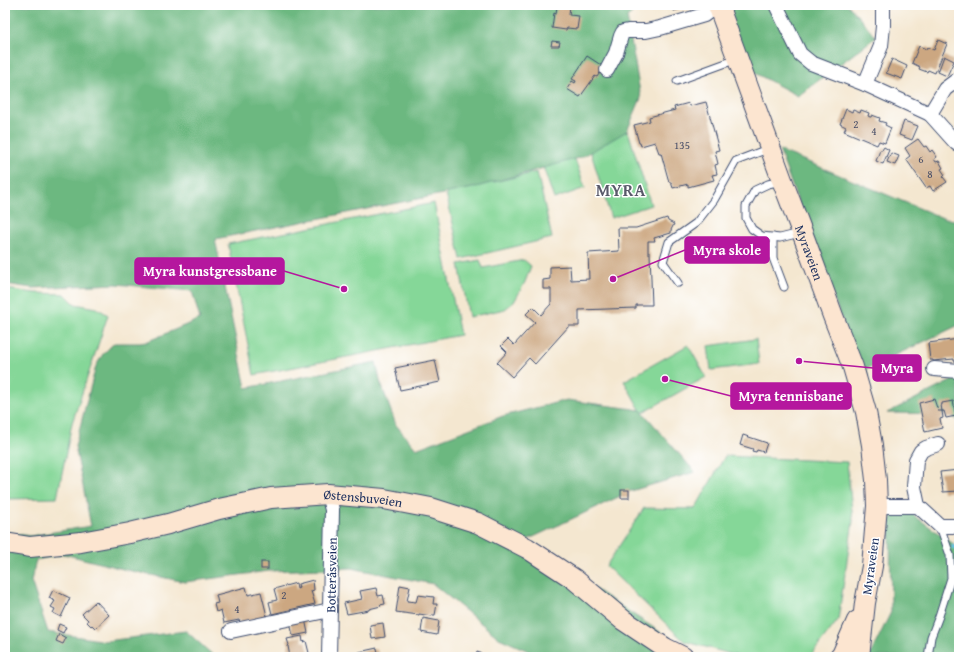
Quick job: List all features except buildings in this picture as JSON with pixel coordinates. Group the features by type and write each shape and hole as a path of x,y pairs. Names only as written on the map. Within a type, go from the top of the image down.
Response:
{"main road":[{"name":"Myraveien","path":"712,9 737,58 853,367 864,404 872,445 877,506 872,566 865,603 859,657"},
{"name":"Østensbuveien","path":"5,543 30,547 80,542 145,530 219,509 271,498 328,494 384,499 431,508 478,523 527,548 574,579 623,620 665,648 683,657"},
{"name":"Myraveien","path":"840,657 865,603"}],"street":[{"path":"776,5 800,54 811,63 865,84 930,114 959,145"},
{"path":"865,84 881,46 883,5"},
{"path":"607,70 616,53 623,32 646,31 660,28 704,15 712,9"},
{"path":"930,114 944,89 959,80"},
{"path":"934,369 959,371"},
{"path":"938,444 921,451 916,460 914,487 918,506 940,526 959,526"},
{"name":"Botteråsveien","path":"328,494 332,510 329,657"},
{"path":"877,506 918,506"},
{"path":"231,631 330,610"}],"lane":[{"path":"677,80 737,58"},
{"path":"678,283 663,262 669,242 696,223 714,200 736,161 770,148"},
{"path":"782,180 755,190 746,206 746,218 752,229 762,236 780,238 802,232"},
{"path":"772,237 773,258 784,287"},
{"path":"928,657 931,637 951,578 950,555 940,526"}],"green space":[{"path":"5,5 641,5 627,17 641,98 627,131 582,157 473,188 215,239 246,388 376,362 380,381 396,425 416,449 503,416 567,400 641,410 695,472 631,491 527,540 575,576 698,657 542,657 499,638 433,584 351,568 269,571 185,582 127,570 64,554 36,560 31,581 48,632 106,641 186,631 215,657 5,657 5,532 30,536 91,526 75,446 96,366 103,354 114,343 146,342 200,319 192,291 116,284 32,288 5,284"},
{"path":"710,5 848,5 876,37 798,96 753,72"},
{"path":"628,131 651,205 611,218 588,143"},
{"path":"569,142 585,188 554,199 538,152"},
{"path":"779,150 943,218 959,221 959,325 866,369 868,375 866,386"},
{"path":"537,172 552,238 461,259 446,193"},
{"path":"434,203 460,335 254,375 228,244"},
{"path":"480,260 483,268 524,260 531,266 525,282 514,302 505,309 469,317 459,264"},
{"path":"5,289 35,293 65,294 75,304 97,308 108,315 72,423 57,498 5,499"},
{"path":"756,339 759,364 711,370 708,346"},
{"path":"688,345 706,377 642,413 624,381"},
{"path":"959,377 959,421 949,414 887,413"},
{"path":"725,456 847,462 853,521 838,620 810,657 741,657 684,641 606,566 644,508 695,509"},
{"path":"892,508 915,508 912,514 959,548 959,657 869,657 891,612 890,526"}],"waterway":[{"path":"953,547 959,547"}],"place":[{"name":"Myra skole","path":"613,279"},
{"name":"Myra kunstgressbane","path":"344,289"},
{"name":"Myra","path":"799,361"},
{"name":"Myra tennisbane","path":"665,379"}],"district":[{"name":"MYRA","path":"621,190"}]}
